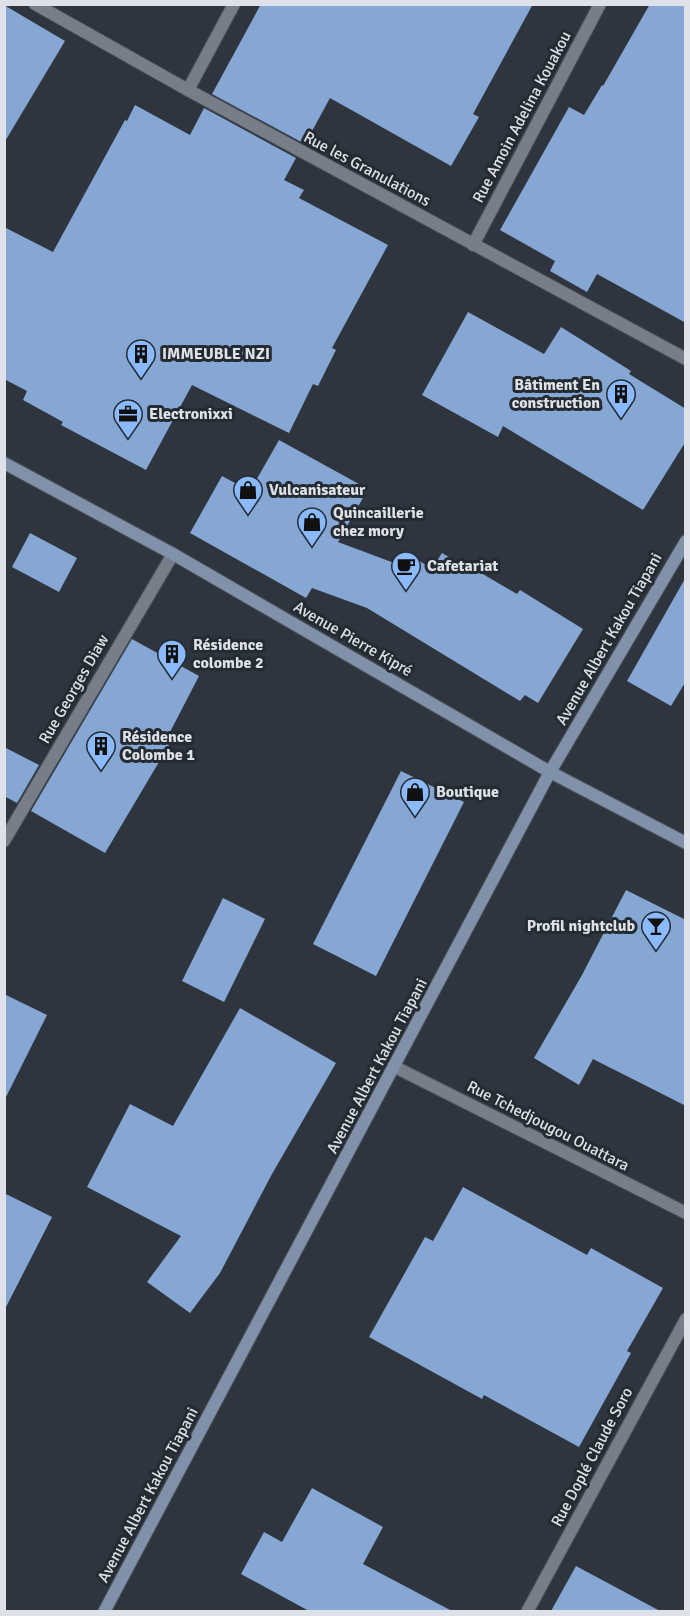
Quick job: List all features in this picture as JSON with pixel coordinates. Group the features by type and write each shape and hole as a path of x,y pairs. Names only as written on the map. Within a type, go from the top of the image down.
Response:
{"street":[{"name":"Rue les Granulations","path":"34,4 472,245 686,359"},
{"path":"188,90 234,4"},
{"name":"Rue Amoin Adelina Kouakou","path":"472,245 600,4"},
{"name":"Avenue Pierre Kipré","path":"4,463 172,554 550,772 686,843"},
{"name":"Avenue Albert Kakou Tiapani","path":"104,1611 550,772 686,541"},
{"name":"Rue Georges Diaw","path":"4,841 172,554"},
{"name":"Rue Tchedjougou Ouattara","path":"395,1067 686,1213"},
{"name":"Rue Doplé Claude Soro","path":"527,1611 686,1319"}],"building":[{"path":"261,4 533,4 473,114 479,117 451,166 330,98 305,144 212,94"},
{"path":"650,4 686,4 686,323 597,274 587,292 550,271 555,261 500,230 569,107 584,115"},
{"path":"4,5 65,41 4,143"},
{"path":"135,105 190,135 204,108 296,158 284,180 304,190 299,198 388,245 332,348 336,350 318,386 313,384 289,433 192,385 146,470 61,425 63,422 23,400 27,391 4,379 4,227 53,252"},
{"name":"Bâtiment En construction","path":"468,312 544,354 561,327 631,371 629,374 686,409 686,441 643,510 503,426 498,437 422,395"},
{"path":"279,440 368,489 338,542 413,570 418,560 432,569 442,553 517,594 520,590 583,629 538,703 525,695 520,701 367,608 312,588 306,598 190,533 222,476 250,491"},
{"path":"30,533 77,558 59,592 12,567"},
{"path":"686,577 686,681 671,706 627,681"},
{"name":"Résidence Colombe 1","path":"132,639 199,676 170,732 175,735 105,853 31,811"},
{"path":"4,747 39,765 17,803 4,796"},
{"path":"401,771 464,802 376,976 313,944"},
{"path":"626,890 686,920 686,1106 593,1059 579,1085 534,1058 582,975"},
{"path":"223,898 265,919 224,1002 182,981"},
{"path":"4,994 47,1015 4,1101"},
{"path":"240,1008 336,1063 272,1174 220,1273 190,1313 147,1282 181,1236 87,1187 130,1104 173,1126"},
{"path":"463,1187 587,1255 591,1248 663,1288 627,1351 631,1353 579,1447 484,1395 482,1399 369,1337 425,1237 433,1241"},
{"path":"4,1193 52,1217 4,1311"},
{"path":"312,1488 383,1527 363,1564 452,1611 309,1611 241,1574 264,1532 282,1542"},
{"path":"576,1566 660,1611 551,1611"}],"place":[{"name":"IMMEUBLE NZI","path":"141,380"},
{"name":"Bâtiment En construction","path":"621,420"},
{"name":"Electronixxi","path":"128,440"},
{"name":"Vulcanisateur","path":"248,516"},
{"name":"Quincaillerie chez mory","path":"312,548"},
{"name":"Cafetariat","path":"406,592"},
{"name":"Résidence colombe 2","path":"172,680"},
{"name":"Résidence Colombe 1","path":"101,772"},
{"name":"Boutique","path":"415,818"},
{"name":"Profil nightclub","path":"656,952"}]}
